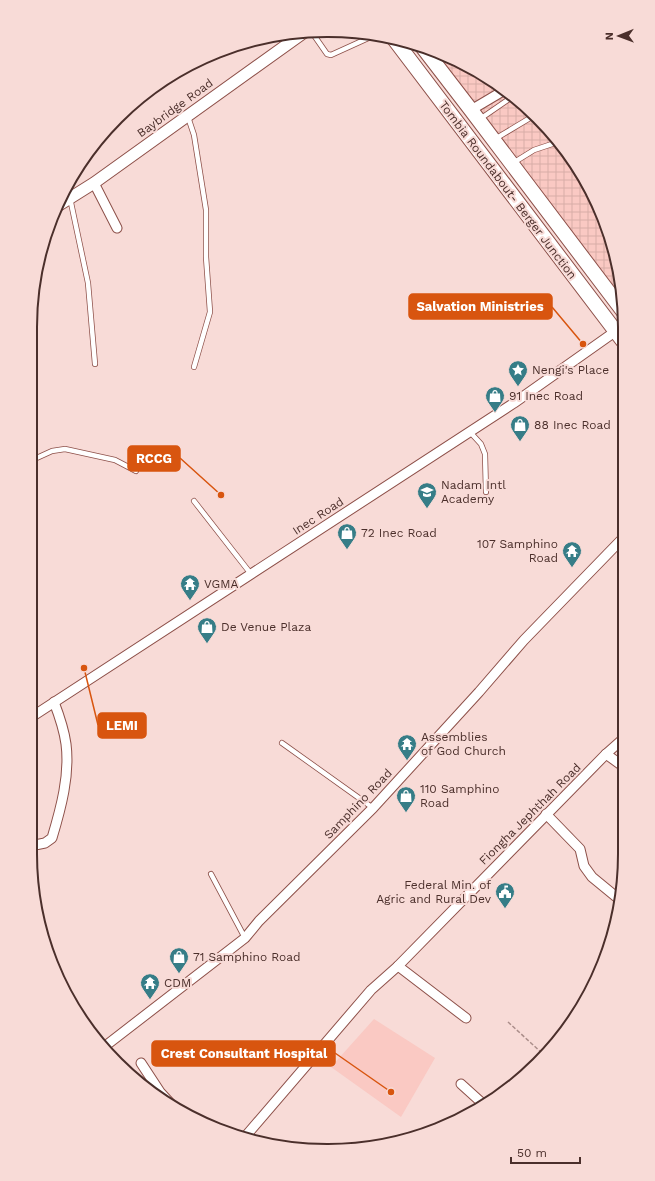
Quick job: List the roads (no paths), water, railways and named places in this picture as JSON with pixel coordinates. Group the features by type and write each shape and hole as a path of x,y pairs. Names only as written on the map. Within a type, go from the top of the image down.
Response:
{"main road":[{"name":"Tombia Roundabout- Berger Junction","path":"400,46 618,335"},
{"name":"Tombia Roundabout- Berger Junction","path":"430,55 617,300"}],"street":[{"name":"Baybridge Road","path":"66,200 94,183 295,39"},
{"path":"475,115 500,94"},
{"path":"94,183 117,228"},
{"name":"Inec Road","path":"37,713 618,337"},
{"name":"Samphino Road","path":"108,1044 245,938 259,921 373,808 479,692 524,640 618,543"},
{"path":"37,845 45,843 52,838 59,816 66,774 66,744 60,717 54,702"},
{"name":"Fiongha Jephthah Road","path":"248,1133 371,990 398,966 546,814 618,743"},
{"path":"606,754 618,763"},
{"path":"546,814 580,849 584,866 592,877 615,896"},
{"path":"398,966 466,1018"},
{"path":"141,1063 158,1089"},
{"path":"461,1084 480,1101"}],"lane":[{"path":"315,38 327,54 331,55 366,39"},
{"path":"475,115 507,99"},
{"path":"187,115 194,135 206,210 206,257 210,312 194,367"},
{"path":"494,140 529,119"},
{"path":"512,164 534,150 552,144"},
{"path":"70,198 88,283 95,364"},
{"path":"470,432 481,444 485,454 486,492"},
{"path":"37,458 52,451 64,449 115,460 136,472"},
{"path":"194,501 251,574"},
{"path":"282,743 373,808"},
{"path":"211,874 245,938"}],"place":[{"name":"Salvation Ministries","path":"583,344"},
{"name":"Nengi's Place","path":"518,387"},
{"name":"91 Inec Road","path":"495,413"},
{"name":"88 Inec Road","path":"520,442"},
{"name":"RCCG","path":"221,495"},
{"name":"Nadam Intl Academy","path":"427,509"},
{"name":"72 Inec Road","path":"347,550"},
{"name":"107 Samphino Road","path":"572,568"},
{"name":"VGMA","path":"190,601"},
{"name":"De Venue Plaza","path":"207,644"},
{"name":"LEMI","path":"84,668"},
{"name":"Assemblies of God Church","path":"407,761"},
{"name":"110 Samphino Road","path":"406,813"},
{"name":"Federal Min. of Agric and Rural Dev","path":"505,909"},
{"name":"71 Samphino Road","path":"179,974"},
{"name":"CDM","path":"150,1000"},
{"name":"Crest Consultant Hospital","path":"391,1092"}]}
